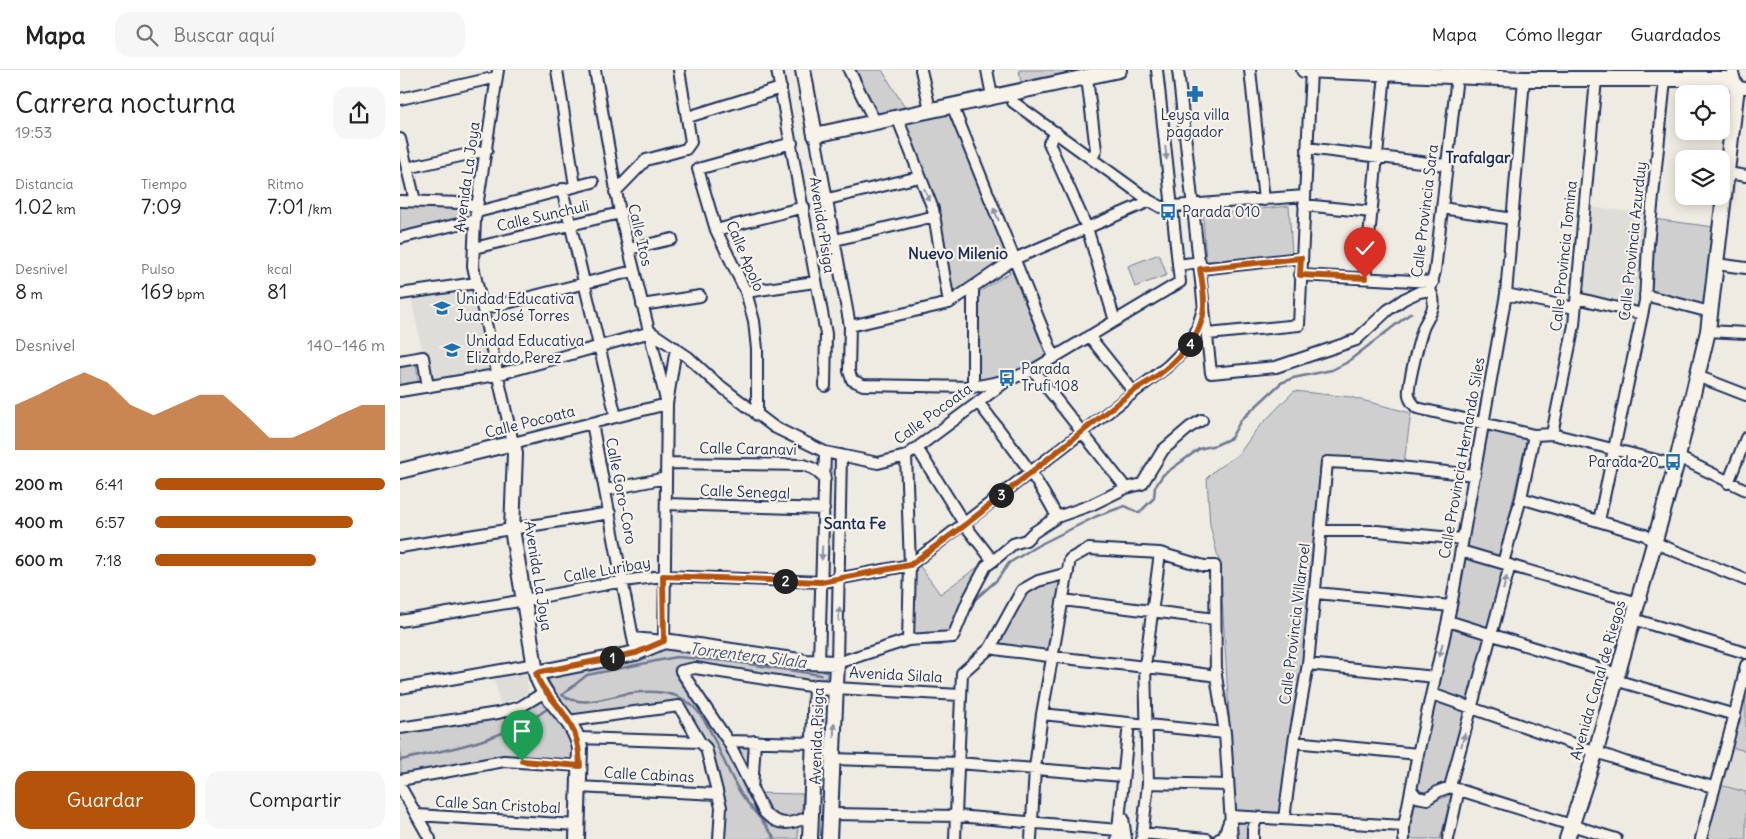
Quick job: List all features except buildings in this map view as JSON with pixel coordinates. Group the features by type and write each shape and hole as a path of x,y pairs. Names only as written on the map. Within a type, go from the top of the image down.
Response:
{"street":[{"path":"557,70 575,186"},
{"name":"Calle Itos","path":"595,70 604,110 615,192 633,271 651,332 668,404"},
{"path":"615,192 646,160 686,149 691,142 680,70"},
{"name":"Avenida Pisiga","path":"777,70 826,334 826,386"},
{"name":"Avenida Pisiga","path":"803,70 850,326 849,376 856,383 973,387 1008,380"},
{"path":"850,70 875,122"},
{"path":"921,70 930,110"},
{"path":"987,70 992,96"},
{"path":"815,135 952,104 1119,70"},
{"path":"1157,70 1178,265 1200,266 1301,258"},
{"path":"1178,70 1211,373 1276,368 1356,340 1388,310 1404,299 1432,286"},
{"path":"1250,70 1264,200"},
{"path":"1304,70 1457,76 1476,73 1524,79 1544,75 1605,76 1665,80 1725,79 1741,87"},
{"path":"1208,334 1299,325 1311,70"},
{"path":"1732,70 1741,87"},
{"path":"400,99 497,73"},
{"name":"Avenida La Joya","path":"497,73 477,213 473,266 515,454 512,529 539,683 568,721 578,738 580,766 577,832"},
{"path":"1365,278 1385,74"},
{"name":"Calle Provincia Sara","path":"1457,76 1432,286 1434,308 1424,327 1409,388 1412,403 1417,408 1484,423"},
{"name":"Calle Provincia Tomina","path":"1552,434 1574,326 1605,76"},
{"path":"1086,78 1096,150 1092,159"},
{"name":"Calle Provincia Hernando Siles","path":"1404,839 1404,826 1418,754 1451,606 1506,294 1524,79"},
{"name":"Calle Provincia Azurduy","path":"1599,521 1645,296 1648,245 1665,80"},
{"name":"Avenida Canal de Riegos","path":"1730,161 1741,87"},
{"path":"688,117 781,88"},
{"path":"1010,92 1013,102 1161,207 1264,200 1304,200 1372,212"},
{"path":"952,104 1054,357"},
{"path":"897,117 935,216 949,303"},
{"path":"1056,132 1049,142 1088,228 1115,320"},
{"path":"400,139 415,201"},
{"name":"Calle Apolo","path":"757,415 757,349 754,321 746,292 716,230 698,170 792,144"},
{"path":"1307,148 1445,165"},
{"path":"407,168 487,150"},
{"path":"1730,174 1746,176"},
{"path":"828,199 919,177"},
{"path":"400,238 477,213 593,182"},
{"name":"Calle Coro-Coro","path":"562,189 616,417"},
{"path":"400,201 461,203 477,213"},
{"path":"850,326 949,303 1014,259 1150,201"},
{"name":"Avenida Canal de Riegos","path":"1567,839 1596,752 1677,461 1708,331 1724,205"},
{"path":"716,230 804,208"},
{"path":"1442,208 1513,218"},
{"name":"Calle Sunchuli","path":"474,248 620,213"},
{"path":"835,240 935,216"},
{"path":"629,248 672,239"},
{"path":"1716,264 1746,268"},
{"name":"Calle Pocoata","path":"651,332 676,348 774,427 825,452 878,463 906,456 1008,380 1033,370 1180,282 1178,265"},
{"path":"483,309 633,271"},
{"path":"1300,275 1365,278 1432,286"},
{"path":"746,292 815,282"},
{"path":"400,294 476,283"},
{"path":"973,286 973,387"},
{"path":"1506,294 1642,314"},
{"path":"642,305 700,296"},
{"path":"1645,296 1710,312"},
{"path":"910,565 965,525 1133,391 1151,381 1193,341 1204,306"},
{"path":"1708,331 1746,333"},
{"path":"400,391 496,375 599,348 651,332"},
{"path":"1089,336 1133,391"},
{"name":"Calle Itos","path":"664,641 663,576 668,404 676,348"},
{"path":"400,361 424,357 428,387"},
{"path":"1033,370 1126,488"},
{"path":"1697,376 1746,395"},
{"path":"978,402 1031,471 1057,517"},
{"name":"Calle Pocoata","path":"400,472 668,404"},
{"path":"917,448 965,525 993,561 1014,544 1026,540 1057,517 1091,505 1126,488 1142,484 1163,450 1190,427 1202,420"},
{"name":"Calle Coro-Coro","path":"592,423 636,653"},
{"path":"1484,423 1534,435 1552,434 1614,450 1677,461 1746,490"},
{"path":"1448,839 1455,788 1472,708 1492,634 1534,435"},
{"path":"1728,483 1746,438"},
{"path":"819,662 825,452"},
{"name":"Avenida Pisiga","path":"829,839 840,578 841,455"},
{"path":"906,456 910,565 908,640"},
{"name":"Calle Provincia Villarroel","path":"1284,819 1294,742 1308,664 1327,462 1371,464 1475,475"},
{"name":"Calle Caranavi","path":"667,463 804,465 814,469 824,479"},
{"path":"606,490 666,478"},
{"path":"1521,498 1645,535 1653,542 1746,580"},
{"name":"Calle Senegal","path":"666,504 824,509"},
{"path":"400,547 610,513"},
{"path":"1322,531 1377,531 1463,539"},
{"path":"1031,839 1035,768 1042,714 1070,558 1088,549 1160,554 1204,566 1215,566 1216,676 1225,733 1232,839"},
{"path":"1461,551 1638,603"},
{"path":"1160,554 1146,666 1148,783 1142,836 1207,839"},
{"name":"Avenida Silala","path":"633,638 819,662 837,662 908,640 953,637 968,598 986,566 993,561"},
{"name":"Calle Luribay","path":"400,621 623,581 663,576 821,582 910,565"},
{"path":"955,839 962,674 990,648 1022,590 1038,581 1068,573"},
{"path":"1316,592 1451,606"},
{"path":"1063,600 1215,619"},
{"path":"1633,619 1746,653"},
{"path":"1448,621 1735,715"},
{"path":"400,688 636,653 664,641"},
{"path":"990,648 1053,658 1146,666 1216,676"},
{"path":"1308,664 1435,676"},
{"path":"1701,839 1713,787 1735,715 1746,665"},
{"name":"Avenida Silala","path":"728,741 682,671 696,668 816,687 960,695"},
{"name":"Avenida Pisiga","path":"810,839 816,687"},
{"path":"400,728 498,713 520,707 545,692"},
{"path":"1432,694 1596,752 1713,787"},
{"path":"568,721 679,706 700,742 706,748 721,807 719,839"},
{"path":"1042,714 1225,733"},
{"path":"831,814 957,816 1032,823 1118,835 1122,776 1130,723"},
{"path":"578,738 700,742"},
{"path":"812,816 790,824 780,824 772,820 764,812 752,791 728,741 815,743"},
{"path":"752,791 755,742"},
{"path":"1294,742 1418,754"},
{"path":"833,759 958,763 1122,776"},
{"path":"400,780 504,761 580,766"},
{"path":"1148,783 1228,785"},
{"path":"400,786 430,839"},
{"name":"Calle Cabinas","path":"578,787 717,794"},
{"path":"1412,791 1417,797 1427,799 1439,790 1455,788 1616,839"},
{"path":"1120,800 1126,839"},
{"name":"Calle San Cristobal","path":"417,815 577,832"},
{"path":"1231,816 1404,826"},
{"path":"1220,839 1223,838 1231,816"},
{"path":"1253,839 1253,828 1256,820 1260,818"}],"shaded area":[{"path":"854,70 882,70 905,108 877,114"},
{"path":"1019,70 1081,70 1021,82"},
{"path":"948,112 951,114 1007,256 1006,260 956,295 951,295 940,235 939,212 905,130 905,123"},
{"path":"400,205 456,207 463,209 465,215 461,219 400,234"},
{"path":"1289,206 1292,254 1206,261 1203,215"},
{"path":"1588,207 1644,213 1638,309 1582,295"},
{"path":"1653,219 1714,227 1705,308 1649,294"},
{"path":"1159,254 1167,275 1135,287 1128,266"},
{"path":"1012,271 1046,355 1021,370 978,380 978,293"},
{"path":"469,288 491,372 429,382 411,298"},
{"path":"416,364 419,386 400,389 400,366"},
{"path":"1294,391 1350,397 1411,413 1404,463 1351,458 1321,459 1303,658 1280,813 1235,811 1220,565 1210,525 1207,478 1215,470 1239,454 1256,430"},
{"path":"1489,428 1527,438 1500,557 1465,547"},
{"path":"1468,557 1504,568 1491,626 1487,629 1454,618 1453,616 1464,562"},
{"path":"982,564 954,630 948,635 914,637 914,571 919,565 940,594"},
{"path":"1061,578 1064,581 1050,654 999,646 1014,611 1025,595 1039,584"},
{"path":"1454,628 1487,638 1471,701 1440,694 1437,691 1449,630"},
{"path":"681,648 826,665 827,677 812,684 689,663 678,665 674,668 679,681 722,738 752,803 769,823 776,827 798,825 798,839 722,839 710,750 680,702 571,715 546,675 661,649"},
{"path":"521,672 527,675 528,694 500,705 494,677"},
{"path":"1746,693 1746,751 1731,747"},
{"path":"543,701 550,707 564,728 571,744 574,761 507,756 401,775 400,732 520,712"},
{"path":"1434,701 1466,711 1446,784 1438,785 1423,794 1416,790"},
{"path":"733,745 751,745 749,778"},
{"path":"1731,747 1746,751 1746,792 1720,785"},
{"path":"1720,785 1746,792 1746,839 1706,839"},
{"path":"757,793 803,794 802,808 795,818 776,816 768,809"},
{"path":"1452,794 1440,839 1409,839 1415,804 1429,804"},
{"path":"1248,820 1249,839 1237,839 1236,821"}],"waterway":[{"name":"Torrentera Silala","path":"971,603 997,580 1009,563 1037,546 1097,516 1125,506 1139,513 1154,498 1155,487 1163,475 1199,449 1216,445 1231,438 1241,420 1281,383 1293,378 1332,370 1346,363 1411,313"},
{"name":"Torrentera Silala","path":"921,644 939,645 950,641"},
{"path":"775,839 741,794 709,729 700,714 688,702 673,695 652,692 625,694 593,701 577,701 562,695 587,675 676,657 728,661 821,675"},
{"name":"Torrentera Silala","path":"842,668 862,660"},
{"name":"Torrentera Silala","path":"400,760 496,736 547,709"}],"place":[{"name":"Leysa villa pagador","path":"1195,94"},
{"name":"Parada 010","path":"1168,212"},
{"name":"Unidad Educativa Juan José Torres","path":"442,308"},
{"name":"Unidad Educativa Elizardo Perez","path":"452,350"},
{"name":"Parada Trufi 108","path":"1007,378"},
{"name":"Parada 20","path":"1673,462"}],"district":[{"name":"Trafalgar","path":"1478,157"},
{"name":"Nuevo Milenio","path":"958,253"},
{"name":"Santa Fe","path":"855,523"}],"route":[{"path":"522,761 580,766 578,738 557,704 539,683 536,673 636,653 664,641 663,576 821,582 910,565 965,525 1133,391 1151,381 1193,341 1204,306 1200,269 1301,258 1300,275 1365,278"}]}
